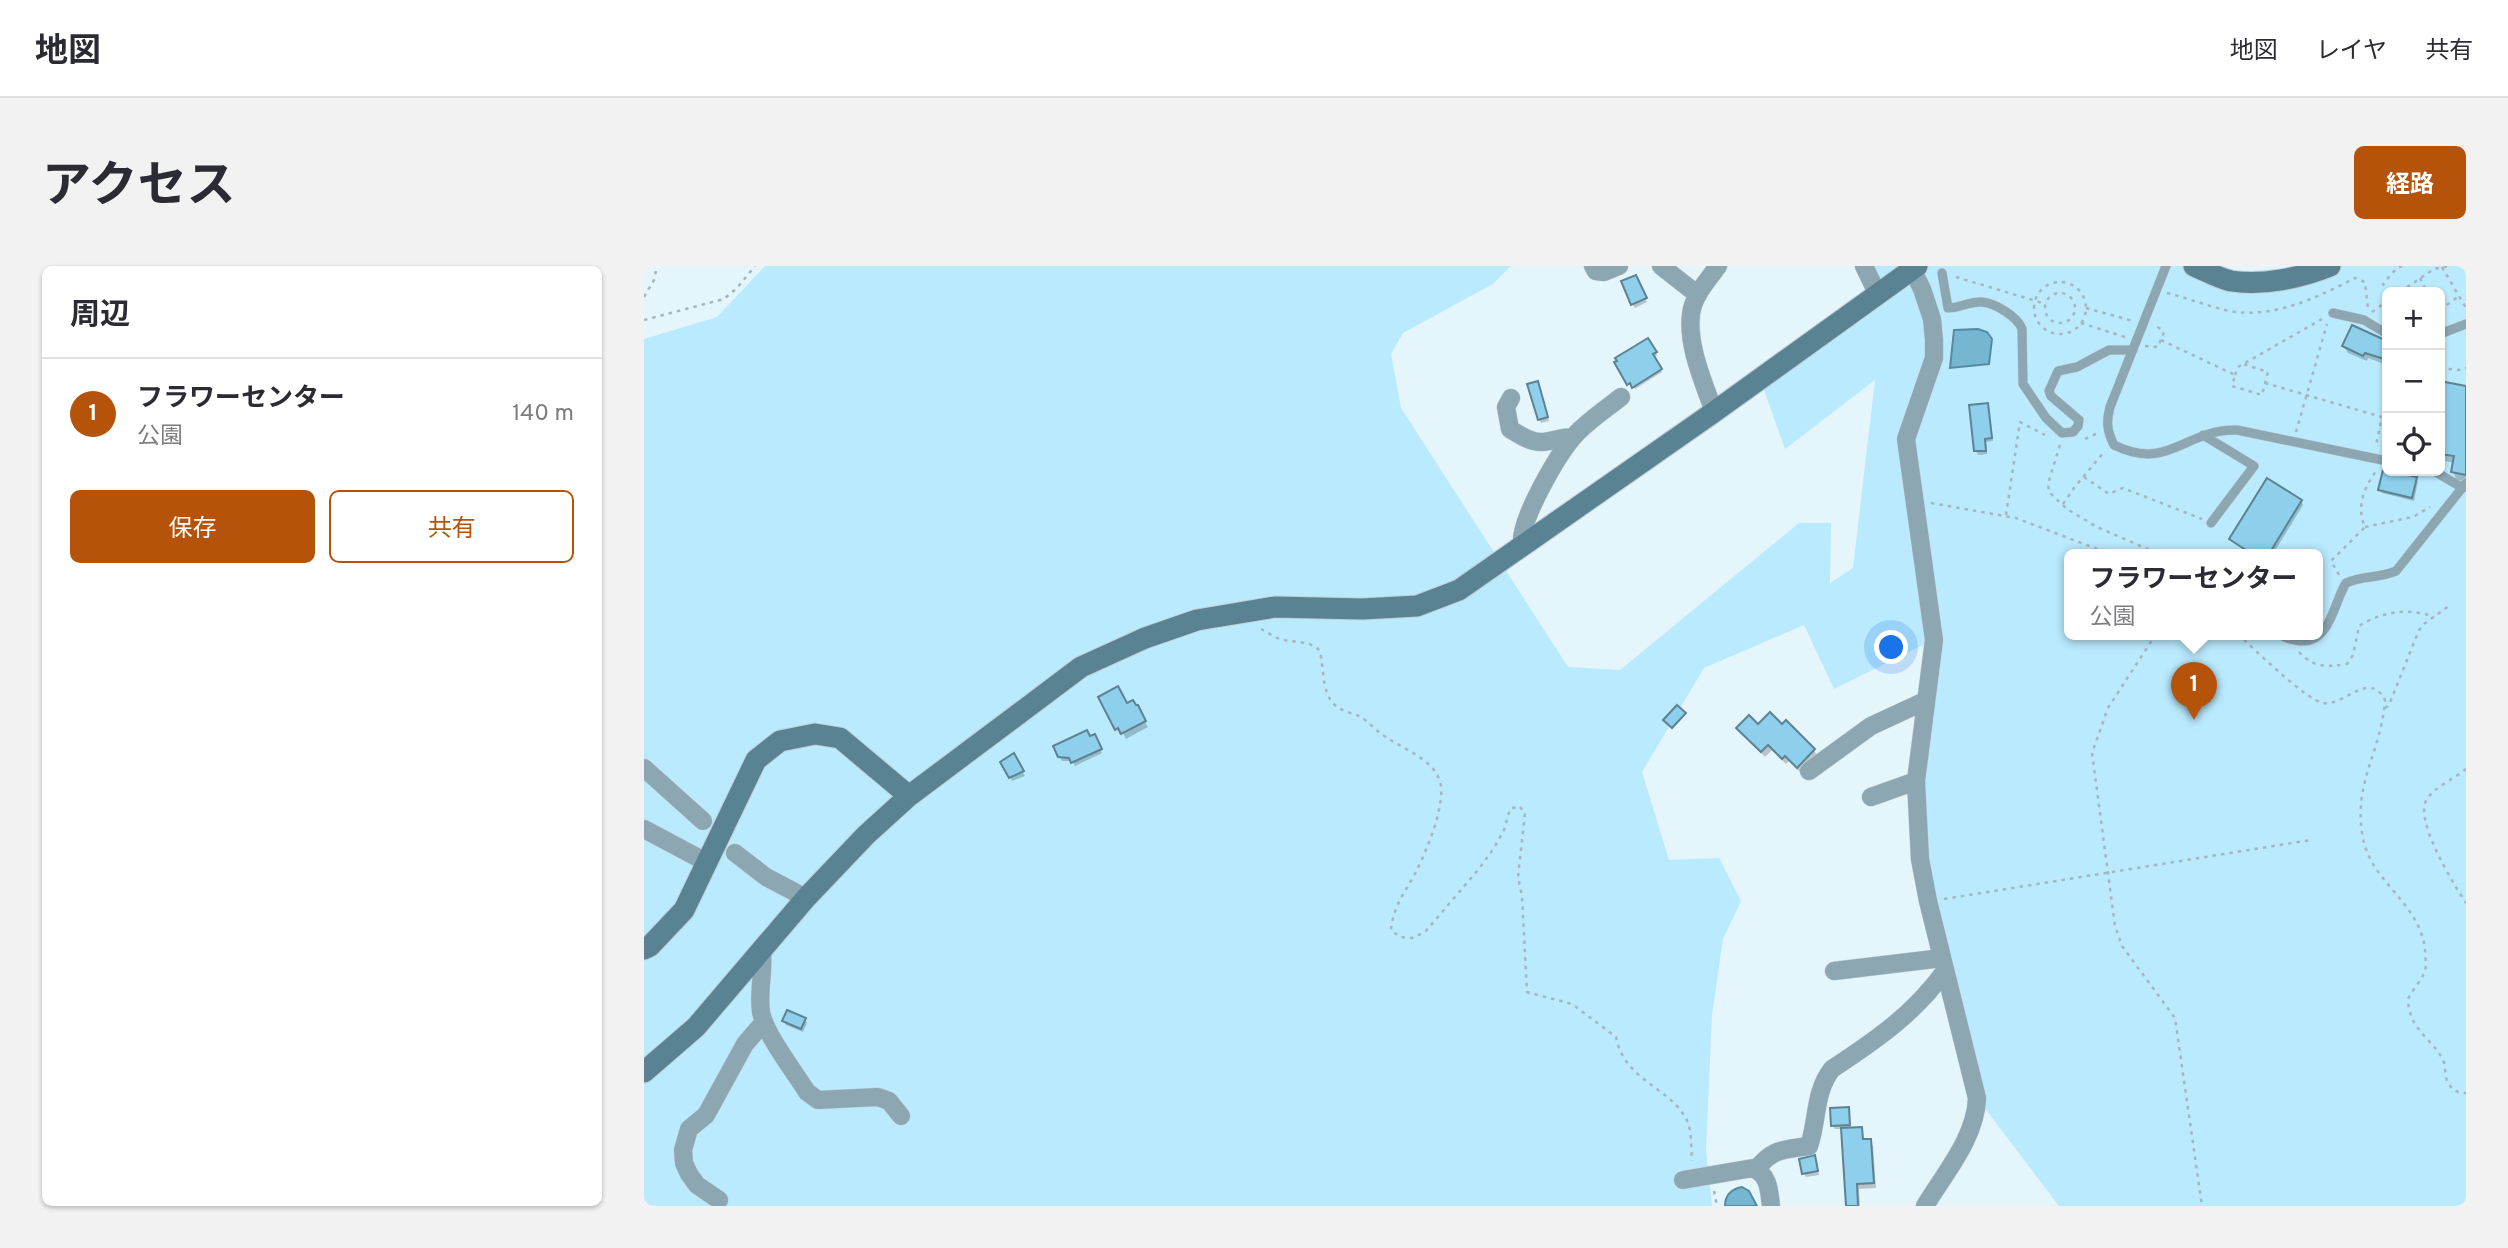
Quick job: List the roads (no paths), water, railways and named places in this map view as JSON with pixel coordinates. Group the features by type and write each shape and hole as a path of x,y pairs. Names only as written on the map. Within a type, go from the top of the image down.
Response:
{"street":[{"path":"1593,266 1596,271 1604,272 1619,266"},
{"path":"1661,266 1698,295"},
{"path":"1714,412 1691,336 1691,313 1698,295 1718,266"},
{"path":"1864,266 1877,293"},
{"path":"2194,266 2230,281 2259,282 2305,276 2330,266"},
{"path":"644,1072 696,1027 806,898 866,835 909,796 1081,667 1145,638 1197,620 1275,607 1417,606 1459,590 1714,412 1914,267 1932,319 1934,340 1934,358 1906,439 1934,640 1916,781 1920,859 1977,1098 1977,1113 1971,1130 1925,1206"},
{"path":"1522,546 1520,538 1524,522 1564,447 1621,397"},
{"path":"1511,398 1506,407 1510,429 1528,440 1543,442 1573,437"},
{"path":"1809,771 1871,726 1909,706 1925,701"},
{"path":"644,949 684,910 756,760 780,741 815,734 840,738 909,796"},
{"path":"644,768 704,821"},
{"path":"1871,797 1916,781"},
{"path":"644,829 706,862"},
{"path":"735,853 766,877 806,898"},
{"path":"762,952 764,970 760,1008 764,1022 807,1091 818,1100 878,1097 889,1101 901,1116"},
{"path":"1834,971 1944,965"},
{"path":"1756,1170 1766,1157 1775,1151 1809,1146 1819,1091 1826,1076 1906,1016 1928,994 1944,965"},
{"path":"719,1200 697,1185 689,1174 684,1163 683,1150 689,1129 706,1115 746,1044 764,1022"},
{"path":"1691,1178 1748,1168 1762,1172 1767,1181 1771,1206"}],"lane":[{"path":"2166,266 2110,407 2107,429 2114,445 2135,454 2150,456 2162,454 2203,435 2237,430 2382,459"},
{"path":"1942,273 1948,308 1981,302 2014,316 2020,323 2023,384 2046,418 2062,433 2073,432 2079,419 2051,396 2049,391 2058,371 2077,367 2109,350 2135,345"},
{"path":"2333,313 2364,320 2382,331"},
{"path":"2445,332 2466,324"},
{"path":"2203,435 2254,466 2211,523"},
{"path":"2323,630 2343,587 2358,578 2373,579 2396,571 2464,486 2444,476"}],"place":[{"name":"フラワーセンター","path":"2194,720"}]}
